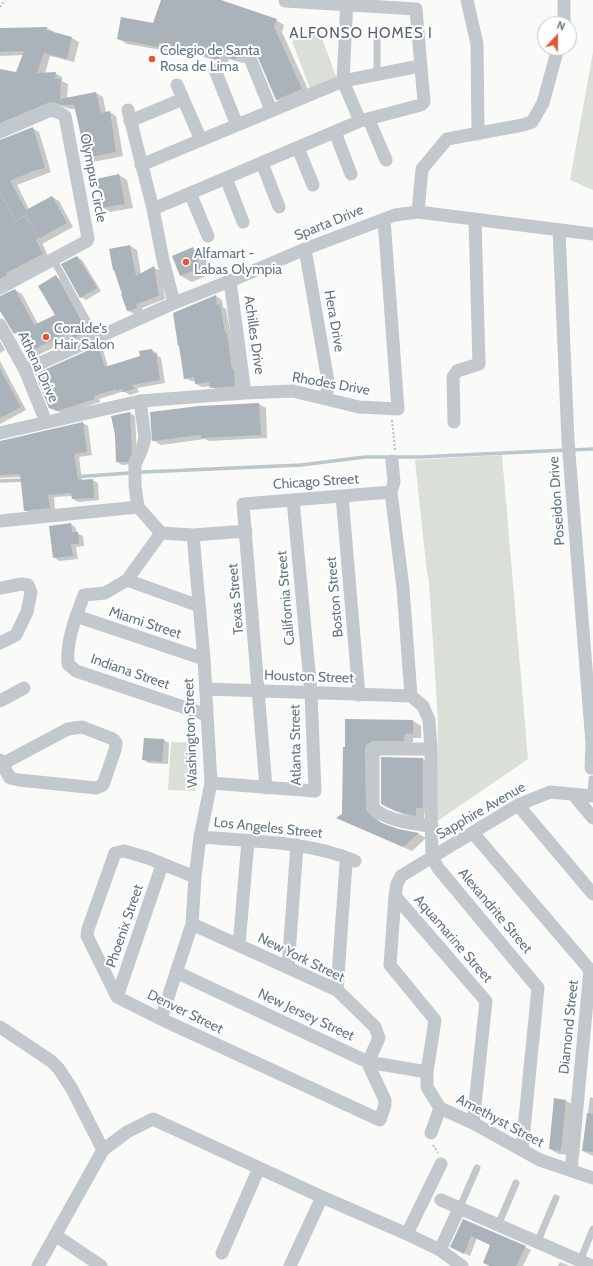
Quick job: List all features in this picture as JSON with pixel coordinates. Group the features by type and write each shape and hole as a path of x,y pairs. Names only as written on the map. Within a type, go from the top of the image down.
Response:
{"street":[{"path":"467,0 477,44 478,134"},
{"path":"564,0 564,16"},
{"path":"152,209 364,120 421,105 424,102 416,9 347,2 284,1"},
{"path":"347,2 343,81 386,160"},
{"path":"418,212 422,169 447,139 532,122 543,103 556,56"},
{"path":"250,58 271,110"},
{"path":"141,165 343,81 420,66"},
{"path":"215,70 237,125"},
{"path":"177,85 200,140"},
{"path":"174,303 129,115 183,99"},
{"name":"Olympus Circle","path":"0,132 51,110 60,112 65,116 88,238 87,241 0,288"},
{"path":"335,132 350,174"},
{"path":"298,148 313,185"},
{"path":"262,163 279,207"},
{"path":"226,178 243,222"},
{"path":"190,193 208,236"},
{"name":"Sparta Drive","path":"25,370 174,303 230,282 305,249 395,215 418,212 593,234"},
{"path":"384,219 398,409 391,409"},
{"path":"454,422 453,377 457,370 479,364 475,219"},
{"name":"Poseidon Drive","path":"559,230 568,441 592,743 592,774"},
{"name":"Hera Drive","path":"305,249 328,381 326,399"},
{"name":"Achilles Drive","path":"230,282 245,393"},
{"name":"Athena Drive","path":"0,325 25,370 46,422"},
{"name":"Rhodes Drive","path":"0,433 140,401 245,393 293,392 359,407 391,409"},
{"path":"140,401 145,438 135,465 135,486 138,507 148,520 161,533 193,535 246,532"},
{"path":"394,458 394,482 391,492 402,588 411,696 423,706 429,720 431,749 432,857"},
{"name":"Chicago Street","path":"243,504 391,492"},
{"name":"Boston Street","path":"342,496 359,695"},
{"name":"California Street","path":"293,500 311,694"},
{"name":"Texas Street","path":"243,504 266,788"},
{"path":"0,521 138,507"},
{"path":"76,616 84,595 105,593 127,580 161,533"},
{"name":"Washington Street","path":"161,1020 192,924 195,877 200,837 211,783 204,659 193,535"},
{"path":"127,580 199,606"},
{"path":"0,588 22,584 28,585 31,592 26,612 16,635 0,643"},
{"name":"Miami Street","path":"76,616 204,659"},
{"name":"Indiana Street","path":"76,616 67,651 68,664 76,671 207,715"},
{"path":"0,700 24,688"},
{"name":"Houston Street","path":"206,690 411,696"},
{"name":"Atlanta Street","path":"211,783 315,792 311,694"},
{"path":"82,727 113,739 116,743 103,785 96,788 10,778 1,762 68,730 82,727"},
{"path":"431,749 373,749 373,808 378,813 385,816 432,827"},
{"name":"Sapphire Avenue","path":"432,857 518,805 550,792 592,796"},
{"path":"573,794 593,818"},
{"path":"518,805 593,894"},
{"name":"Diamond Street","path":"473,833 590,970 571,1171"},
{"name":"Los Angeles Street","path":"200,837 297,845 334,853 351,859 346,863 337,990"},
{"path":"239,945 248,841"},
{"path":"288,968 297,845"},
{"path":"118,997 87,936 88,929 115,853 124,851 148,858 162,865 195,877"},
{"name":"Amethyst Street","path":"432,857 401,876 397,884 390,965 435,1020 427,1072 427,1087 440,1108 473,1123 540,1160 593,1178"},
{"name":"Alexandrite Street","path":"432,857 438,868 538,988 522,1149"},
{"name":"Phoenix Street","path":"118,997 162,865"},
{"name":"Aquamarine Street","path":"395,896 486,1001 473,1123"},
{"name":"New York Street","path":"192,924 337,990 375,1027 379,1038 368,1062"},
{"name":"New Jersey Street","path":"176,972 368,1062 427,1072"},
{"name":"Denver Street","path":"118,997 161,1020 380,1120 385,1105 385,1100 368,1062"},
{"path":"0,1027 51,1061 59,1069 72,1089 103,1150"},
{"path":"431,1133 440,1108"},
{"path":"38,1266 103,1150 127,1132 153,1120 407,1234 440,1250 462,1266"},
{"path":"407,1234 441,1164"},
{"path":"222,1253 259,1168"},
{"path":"290,1266 322,1197"},
{"path":"441,1200 586,1263"},
{"path":"440,1250 459,1209"},
{"path":"56,1235 101,1266"}],"lane":[{"path":"377,33 377,74"},
{"path":"52,260 96,338"},
{"path":"592,774 592,796"},
{"path":"459,1209 477,1168"},
{"path":"498,1225 516,1183"},
{"path":"537,1243 556,1198"},
{"path":"586,1263 593,1229"}],"path":[{"path":"0,7 5,0"},
{"path":"0,193 16,221 26,215 52,260"},
{"path":"391,409 394,458"},
{"path":"431,1133 430,1140 440,1156 441,1164"}],"shaded area":[{"path":"319,30 337,79 310,89 292,41"},
{"path":"593,52 593,190 570,180"},
{"path":"502,455 528,759 436,822 438,721 429,582 415,460"},
{"path":"171,742 198,743 195,791 168,790"}],"building":[{"path":"161,0 221,0 277,19 274,27 302,89 276,100 257,55 251,50 234,59 220,55 219,60 159,42 158,47 117,39 121,17 153,23"},
{"path":"47,27 46,30 72,37 67,59 44,53 37,73 56,72 55,79 61,79 60,99 96,92 101,113 110,111 116,152 86,158 74,105 62,105 54,102 48,103 0,123 0,69 16,72 24,51 0,52 0,28"},
{"path":"33,127 45,168 33,171 10,181 26,210 52,196 67,223 36,240 43,254 6,273 7,275 0,279 0,140"},
{"path":"119,174 125,204 101,208 96,179"},
{"path":"130,245 136,276 154,266 159,296 136,304 137,308 127,311 113,270 109,249"},
{"name":"Alfamart - Labas Olympia","path":"193,247 201,268 180,276 172,256"},
{"path":"77,256 97,288 80,298 61,264"},
{"path":"56,275 87,331 73,339 70,332 28,352 17,332 14,334 0,311 0,296 15,289 34,325 55,315 38,286"},
{"path":"216,295 217,305 220,304 225,333 227,333 232,369 234,369 235,386 210,388 209,382 195,384 194,377 184,379 173,313"},
{"path":"98,346 105,367 140,356 139,351 152,349 153,354 156,354 160,380 132,385 134,389 123,392 122,389 116,391 116,389 94,396 95,399 57,411 49,408 35,374"},
{"path":"0,369 21,407 0,418"},
{"path":"259,403 261,435 201,438 201,435 152,441 150,412 199,406"},
{"path":"130,412 132,453 128,462 116,462 115,435 111,416"},
{"path":"83,422 87,452 74,454 78,480 93,479 94,498 72,499 71,493 48,495 50,508 24,511 20,474 0,475 0,441"},
{"path":"71,523 72,532 78,532 79,544 71,544 73,556 53,558 49,526"},
{"path":"345,719 413,720 413,734 405,734 404,741 373,741 366,745 365,749 366,810 373,818 382,823 398,829 419,833 403,847 336,818 342,814"},
{"path":"144,738 164,739 162,762 142,760"},
{"path":"381,757 423,758 423,808 416,808 416,816 395,811 381,804"},
{"path":"554,1098 566,1100 561,1151 549,1149"},
{"path":"587,1113 593,1114 593,1152 582,1151"},
{"path":"463,1219 526,1246 516,1266 490,1266 483,1263 490,1245 471,1236 464,1254 450,1247"}],"waterway":[{"path":"572,450 593,449"},
{"path":"73,477 144,472 301,465 365,457 420,457 566,450"},
{"path":"0,481 25,480"}],"place":[{"name":"Colegio de Santa Rosa de Lima","path":"152,59"},
{"name":"Alfamart - Labas Olympia","path":"186,262"},
{"name":"Coralde's Hair Salon","path":"46,337"}],"district":[{"name":"ALFONSO HOMES I","path":"361,34"}]}
